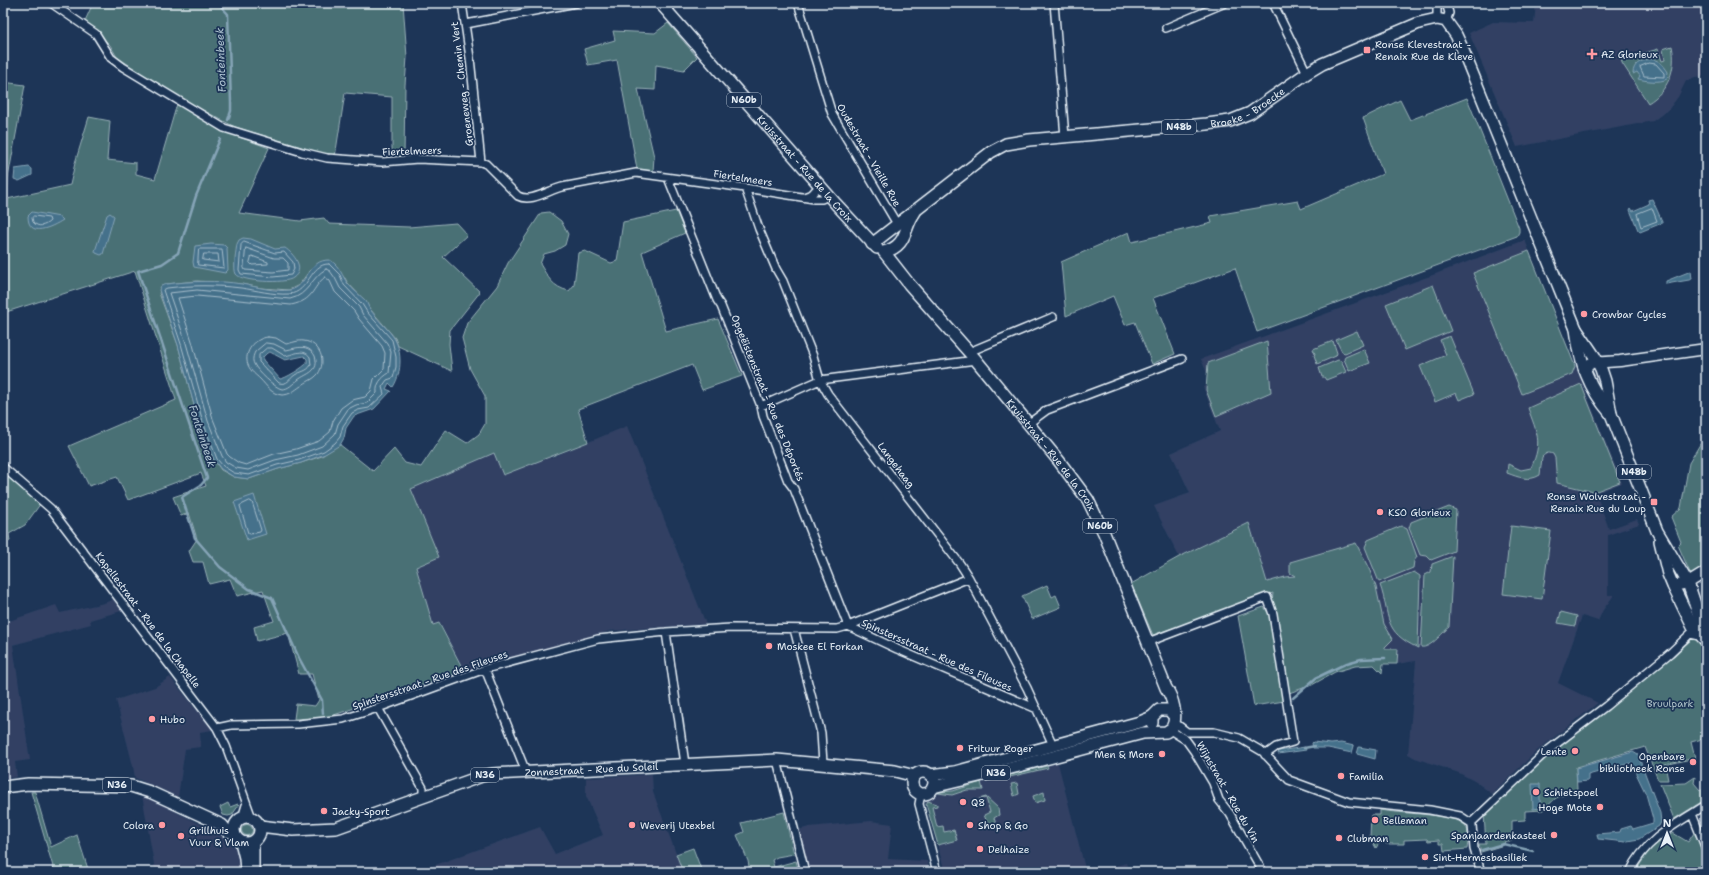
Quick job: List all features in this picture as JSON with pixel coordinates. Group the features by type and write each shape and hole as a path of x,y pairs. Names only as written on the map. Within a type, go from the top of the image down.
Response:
{"main road":[{"name":"Kruisstraat - Rue de la Croix","path":"660,3 872,244"},
{"name":"Broeke - Broecke","path":"872,244 999,147 1029,140 1230,121 1250,113 1322,64 1413,25 1425,21 1442,20"},
{"name":"N48b","path":"1442,20 1456,35 1462,48 1576,329 1581,362 1584,370 1602,404 1611,414"},
{"name":"Broeke - Broecke","path":"884,252 890,251 900,244 911,218 918,208"},
{"path":"897,224 903,231 904,237"},
{"name":"N60b","path":"872,244 884,252"},
{"name":"Kruisstraat - Rue de la Croix","path":"884,252 909,284 973,356 1088,500 1104,532 1172,700 1173,723"},
{"name":"N48b","path":"1576,329 1598,363 1603,375 1611,414 1657,530 1668,574 1693,627 1704,639"},
{"name":"N48b","path":"1657,530 1688,583 1703,628 1704,639"},
{"path":"1156,713 1168,710 1173,723 1166,732 1158,731 1152,724 1156,713 1164,700 1166,688"},
{"name":"N36","path":"915,776 924,772 930,775 955,772 1140,722 1156,713"},
{"name":"N36","path":"921,794 927,793 933,787 950,784 1143,733 1158,731"},
{"name":"Zonnestraat - Rue du Soleil","path":"257,834 267,834 277,829 316,830 336,828 482,776 526,772 777,760 823,763 895,771 915,776"},
{"path":"930,775 933,779 933,787"},
{"path":"915,776 912,783 913,787 921,794"},
{"name":"N36","path":"3,787 28,784 131,786 150,792 222,825 227,831 241,827 257,834 245,843 241,827"},
{"path":"241,827 246,872"},
{"path":"253,872 257,834"}],"street":[{"name":"Fiertelmeers","path":"51,3 96,34 111,58 224,128 302,152 327,158 382,162 418,160 481,162 486,164 518,196 523,199 530,199 562,186 636,173 802,197 822,199 829,195"},
{"name":"Groeneweg - Chemin Vert","path":"462,3 466,24 481,162"},
{"path":"466,24 576,3"},
{"name":"Oudestraat - Vieille Rue","path":"798,3 832,114 897,224"},
{"path":"1054,3 1064,137"},
{"path":"1166,28 1225,3"},
{"path":"1274,3 1307,73"},
{"path":"1437,3 1442,20 1449,13 1446,3"},
{"name":"Opgeëistenstraat - Rue des Déportés","path":"668,178 762,406 763,416 788,481 794,489 848,626"},
{"path":"802,197 812,194 820,185"},
{"name":"Langehaag","path":"745,188 759,229 776,269 783,281 813,356 820,380 828,394 960,564 969,578 1017,668 1053,745"},
{"path":"762,406 820,380 973,356 1053,317"},
{"path":"1584,370 1591,363 1620,361 1706,349"},
{"path":"1028,424 1047,410 1182,359"},
{"path":"1589,381 1599,380 1603,375"},
{"name":"Kapellestraat - Rue de la Chapelle","path":"3,467 51,509 217,728 226,746 246,805 250,811 241,827"},
{"path":"1673,586 1688,583 1706,572"},
{"path":"848,626 969,578"},
{"path":"1148,642 1267,597 1273,614 1293,742 1276,747 1265,755"},
{"name":"Spinstersstraat - Rue des Fileuses","path":"217,728 231,725 298,724 335,720 378,708 485,669 598,639 666,632 731,628 837,629 848,626 904,652 1037,709"},
{"path":"794,629 822,733 823,763"},
{"path":"666,632 685,764"},
{"path":"1471,823 1547,751 1612,701 1670,653 1690,634 1704,639"},
{"path":"485,669 526,772"},
{"path":"378,708 423,788 424,796"},
{"path":"1173,723 1186,732 1210,732 1231,735 1251,745 1265,755 1285,777 1297,783 1349,802 1430,810 1460,816 1471,823"},
{"name":"Wijnstraat - Rue du Vin","path":"1173,723 1194,751 1213,783 1220,800 1230,814 1263,872"},
{"path":"777,760 805,872"},
{"path":"921,794 919,804 937,872"},
{"path":"1630,872 1639,856 1649,843 1706,805"},
{"path":"1692,814 1706,849"},
{"path":"1471,823 1474,849 1482,872"}],"shaded area":[{"name":"AZ Glorieux","path":"1536,3 1706,3 1706,76 1695,77 1686,81 1678,97 1669,109 1653,121 1517,147 1469,33 1493,22 1534,23"},
{"name":"KSO Glorieux","path":"1525,240 1622,483 1596,493 1609,529 1637,519 1639,524 1608,535 1608,595 1614,595 1603,610 1598,621 1582,616 1558,683 1598,703 1537,751 1492,794 1476,782 1459,773 1415,758 1408,754 1416,661 1397,664 1398,649 1372,650 1285,577 1267,582 1249,523 1179,557 1154,506 1190,493 1171,453 1220,431 1203,387 1211,383 1201,359"},
{"path":"627,426 706,624 610,631 464,671 440,623 433,625 416,567 438,557 411,489 494,453 503,475 549,456 550,458"},
{"path":"117,598 125,610 90,620 91,624 13,645 30,760 15,762 17,777 3,779 3,623 56,605 60,613 104,603"},
{"path":"170,677 213,730 200,732 201,747 185,749 178,797 135,778 116,700 155,687"},
{"path":"1058,763 1086,872 945,872 925,801 940,793"},
{"name":"Weverij Utexbel","path":"652,774 653,792 683,872 416,872 540,827 555,854 603,835 586,796 586,778"},
{"path":"142,795 218,833 230,842 240,854 241,872 149,872 155,870"},
{"path":"871,821 892,824 888,859 927,861 930,872 808,872 798,830 809,827"},
{"path":"1126,863 1129,872 1095,872"}],"green space":[{"path":"93,3 403,3 407,57 404,158 392,158 392,97 345,93 335,157 235,127 174,95 117,57 110,45 85,21"},
{"path":"668,23 697,57 684,70 656,65 655,90 638,89 654,157 653,171 637,169 617,60 588,65 584,49 615,40 613,31 655,33"},
{"path":"1672,46 1673,63 1669,79 1661,92 1648,103 1622,63 1621,58 1626,59 1658,49 1662,61 1665,60 1663,49"},
{"path":"3,82 25,85 8,178 7,199 70,185 89,117 110,121 107,160 136,163 136,174 155,179 177,104 223,131 269,148 239,213 300,221 324,218 329,224 409,227 456,223 467,235 443,257 480,292 450,330 449,344 452,371 398,346 395,338 345,278 310,270 299,285 289,290 261,288 241,284 197,281 166,284 159,293 178,345 199,424 214,460 221,470 234,477 249,479 301,463 322,456 339,444 373,471 394,449 405,463 421,467 446,430 467,443 479,434 485,424 485,396 470,369 462,338 467,323 497,286 508,263 541,213 549,212 561,221 568,234 565,245 555,251 544,254 540,264 554,284 569,291 574,285 578,253 585,251 611,263 617,261 623,222 676,211 685,233 642,252 666,331 718,319 742,376 702,390 692,365 578,409 588,442 503,475 494,453 411,489 439,557 416,567 433,625 439,623 464,671 328,717 294,719 296,704 315,706 319,700 312,674 299,674 288,633 257,641 254,627 274,621 263,590 237,596 230,579 209,584 203,562 193,562 189,551 197,539 189,513 181,516 173,497 206,486 201,473 128,500 117,477 89,486 69,446 176,400 135,271 3,313"},
{"path":"1467,98 1519,228 1517,236 1257,332 1235,268 1153,298 1175,354 1152,364 1135,322 1125,325 1113,296 1066,316 1061,262 1129,232 1132,242 1212,223 1210,216 1298,201 1301,209 1383,174 1363,118 1400,100 1410,120"},
{"path":"1529,251 1575,366 1572,374 1522,394 1473,273"},
{"path":"1433,285 1451,331 1405,350 1386,304"},
{"path":"1357,331 1363,345 1345,353 1342,352 1336,340"},
{"path":"1450,336 1474,394 1459,400 1456,393 1435,402 1420,366 1446,355 1440,340"},
{"path":"1267,341 1271,392 1216,416 1206,390 1208,363"},
{"path":"1333,341 1337,353 1336,356 1317,364 1313,349"},
{"path":"1364,349 1370,363 1349,371 1344,359 1345,357"},
{"path":"1338,360 1341,361 1346,372 1326,380 1322,377 1319,368"},
{"path":"1581,384 1620,482 1594,492 1557,483 1555,458 1553,454 1550,453 1542,457 1540,475 1536,477 1524,478 1507,473 1508,464 1521,470 1531,468 1535,459 1538,444 1536,431 1528,408"},
{"path":"1706,434 1706,566 1691,575 1678,545 1681,542 1671,517 1681,508 1689,463"},
{"path":"7,475 41,503 25,525 9,534 10,541 3,544 3,480"},
{"path":"1449,507 1456,510 1454,551 1431,560 1427,556 1420,555 1409,528 1411,522"},
{"path":"1249,523 1267,582 1295,576 1290,573 1290,562 1356,543 1376,587 1384,624 1393,639 1385,647 1385,649 1398,649 1397,664 1383,664 1382,673 1374,665 1355,666 1335,672 1312,685 1289,693 1272,602 1273,593 1153,635 1131,584 1179,557"},
{"path":"1401,526 1407,529 1417,557 1414,561 1413,568 1379,582 1365,547 1368,540"},
{"path":"1511,526 1551,531 1542,599 1503,594"},
{"path":"1453,556 1449,627 1428,646 1421,647 1425,575 1431,572 1432,564"},
{"path":"1414,572 1420,576 1418,648 1406,642 1393,629 1387,615 1380,585"},
{"path":"1047,585 1052,597 1056,595 1061,607 1032,619 1022,596"},
{"path":"1264,607 1269,614 1284,701 1254,706 1238,616"},
{"path":"1561,612 1577,616 1575,626 1558,623"},
{"name":"Bruulpark","path":"1696,636 1706,652 1706,738 1691,742 1695,758 1665,765 1668,780 1658,780 1645,747 1576,767 1577,790 1556,798 1543,810 1525,811 1525,820 1512,821 1512,841 1505,841 1504,845 1481,852 1479,844 1486,844 1484,814 1552,752"},
{"path":"1047,766 1048,768 997,780 997,778"},
{"path":"1695,777 1694,783 1700,790 1706,787 1706,799 1674,819 1660,784 1686,783"},
{"path":"981,782 983,790 967,790 952,795 938,793 953,791"},
{"path":"1017,783 1019,794 1014,796 1011,784"},
{"path":"31,792 35,792 51,847 77,835 89,872 44,872 54,870"},
{"path":"1044,792 1045,800 1035,803 1033,796"},
{"path":"986,797 998,808 999,815 994,818 997,827 992,828 990,822 987,822 984,815 990,812 986,798 979,799"},
{"path":"928,801 937,804 937,806 932,807 937,827 943,826 944,832 954,830 957,840 938,845 926,804"},
{"path":"228,803 230,807 239,805 232,815 223,815 220,807"},
{"path":"1380,810 1425,814 1459,821 1467,827 1468,830 1467,849 1444,851 1443,844 1439,844 1439,840 1428,841 1427,839 1404,840 1404,844 1386,844 1385,840 1381,840 1376,848 1370,837 1371,815 1380,815"},
{"path":"784,812 794,854 777,857 772,860 774,867 796,861 799,872 750,872 748,861 737,835 744,832 741,823"},
{"path":"247,824 251,826 253,830 251,834 247,836 243,834 241,830 243,826"},
{"path":"1673,833 1688,842 1694,833 1703,852 1706,872 1635,872 1650,849"},
{"path":"693,848 702,872 683,872 676,854"}],"water":[{"path":"1649,59 1660,62 1668,72 1667,79 1657,81 1638,79 1640,76 1637,72 1633,74 1636,65"},
{"path":"29,167 32,169 32,175 19,181 14,179 15,169"},
{"path":"1652,199 1662,223 1640,232 1630,210 1631,208 1633,211 1649,204 1648,200"},
{"path":"32,212 60,217 63,220 47,228 36,229 29,223 28,216"},
{"path":"110,213 114,216 103,254 101,255 95,251 107,215"},
{"path":"243,238 251,239 275,249 285,248 292,254 299,266 297,274 289,280 282,281 264,281 240,277 235,272 235,259 237,244 239,240"},
{"path":"211,244 224,245 227,248 228,270 225,273 194,267 193,262 195,246"},
{"path":"330,260 336,265 348,284 366,301 375,316 394,338 397,344 400,361 396,381 393,387 389,383 386,389 391,391 374,409 354,416 346,428 344,438 340,445 325,454 249,479 234,477 221,469 214,460 199,424 178,345 159,290 161,286 166,284 204,281 242,284 272,290 290,290 301,284 312,268 322,261","holes":["270,352 285,360 304,356 307,359 307,363 286,377 280,379 263,360 263,357"]},
{"path":"1691,271 1692,279 1666,284 1666,281"},
{"path":"254,495 266,534 247,540 234,502"},
{"path":"1313,742 1331,744 1341,743 1354,746 1352,753 1328,748 1313,748"},
{"path":"1305,747 1306,750 1278,754 1279,751"},
{"path":"1359,747 1376,750 1375,759 1357,754"},
{"path":"1633,752 1638,755 1660,813 1661,822 1659,826 1639,839 1626,842 1598,839 1597,834 1620,832 1621,829 1631,826 1633,829 1653,823 1646,794 1631,763 1588,775 1588,781 1577,782 1576,768"},
{"path":"1532,784 1540,784 1540,808 1533,809"}],"waterway":[{"name":"Fonteinbeek","path":"218,3 228,14 231,103 231,111 228,120"},
{"name":"Fonteinbeek","path":"220,139 196,196 178,253 162,264 138,271 207,478 201,485 182,497 195,538 220,567 249,589 272,598 299,658 322,700 323,714"},
{"path":"1293,698 1316,678 1347,663 1361,659 1385,658"},
{"path":"1304,748 1315,746"},
{"path":"1482,850 1503,844 1533,851"}],"place":[{"name":"Ronse Klevestraat - Renaix Rue de Kleve","path":"1367,50"},
{"name":"AZ Glorieux","path":"1592,54"},
{"name":"Crowbar Cycles","path":"1584,314"},
{"name":"Ronse Wolvestraat - Renaix Rue du Loup","path":"1654,502"},
{"name":"KSO Glorieux","path":"1380,512"},
{"name":"Moskee El Forkan","path":"769,646"},
{"name":"Hubo","path":"152,719"},
{"name":"Frituur Roger","path":"960,748"},
{"name":"Lente","path":"1575,751"},
{"name":"Men & More","path":"1162,754"},
{"name":"Openbare bibliotheek Ronse","path":"1693,762"},
{"name":"Familia","path":"1341,776"},
{"name":"Schietspoel","path":"1536,792"},
{"name":"Q8","path":"963,802"},
{"name":"Hoge Mote","path":"1600,807"},
{"name":"Jacky-Sport","path":"324,811"},
{"name":"Belleman","path":"1375,820"},
{"name":"Colora","path":"162,825"},
{"name":"Weverij Utexbel","path":"632,825"},
{"name":"Shop & Go","path":"970,825"},
{"name":"Spanjaardenkasteel","path":"1554,835"},
{"name":"Grillhuis Vuur & Vlam","path":"181,836"},
{"name":"Clubman","path":"1339,838"},
{"name":"Delhaize","path":"980,849"},
{"name":"Sint-Hermesbasiliek","path":"1425,857"}]}
